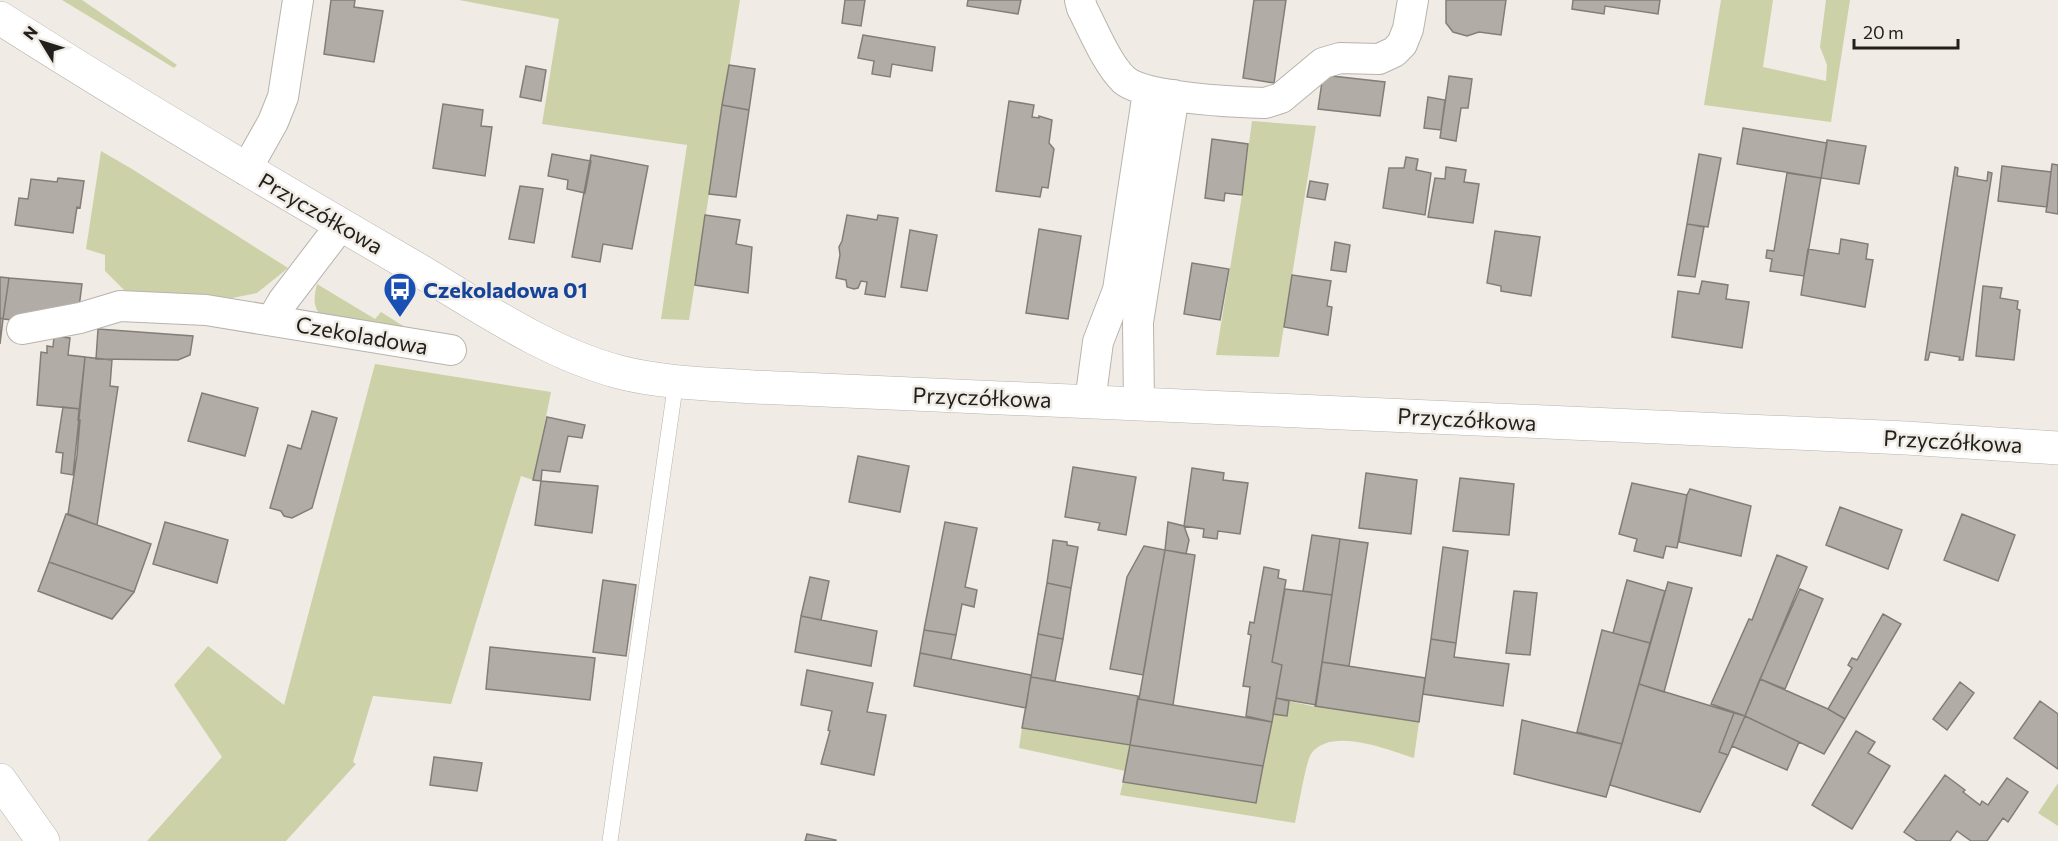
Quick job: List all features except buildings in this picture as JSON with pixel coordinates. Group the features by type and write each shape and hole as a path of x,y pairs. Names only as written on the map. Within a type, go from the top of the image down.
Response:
{"street":[{"path":"246,170 273,122 283,97 298,0"},
{"path":"1080,0 1112,64 1125,81 1161,93 1265,104 1281,98 1323,63 1340,58 1379,59 1394,52 1402,44 1408,29 1413,0"},
{"name":"Przyczółkowa","path":"0,18 246,170 500,320 582,360 620,372 676,381 754,387 1894,437 2058,448"},
{"path":"1090,402 1098,342 1118,290 1161,93"},
{"path":"1139,404 1138,322 1161,93"},
{"name":"Czekoladowa","path":"272,320 283,301 341,225"},
{"name":"Czekoladowa","path":"22,329 80,318 120,306 206,310 451,350"},
{"path":"0,780 43,841"}],"lane":[{"path":"610,841 676,381"}],"green space":[{"path":"62,0 82,0 177,65 174,68"},
{"path":"459,0 740,0 689,320 661,319 687,145 542,124 559,19"},
{"path":"1721,0 1773,0 1763,67 1826,81 1827,65 1820,47 1826,0 1850,0 1831,122 1704,105"},
{"path":"1252,121 1316,126 1279,357 1216,355"},
{"path":"101,151 288,268 257,293 232,298 126,292 105,271 105,255 86,249"},
{"path":"317,284 375,319 381,312 416,334 322,317 315,301"},
{"path":"375,364 551,392 533,480 521,476 451,704 373,696 353,762 356,764 286,841 147,841 222,757 174,685 208,646 284,705"},
{"path":"1289,701 1419,722 1414,758 1360,742 1332,742 1320,746 1309,758 1295,823 1120,795 1123,782 1256,803 1273,714 1287,716"},
{"path":"1022,728 1130,745 1125,771 1019,748"},
{"path":"2058,783 2058,826 2038,813"}],"place":[{"name":"Czekoladowa 01","path":"400,318"}]}
